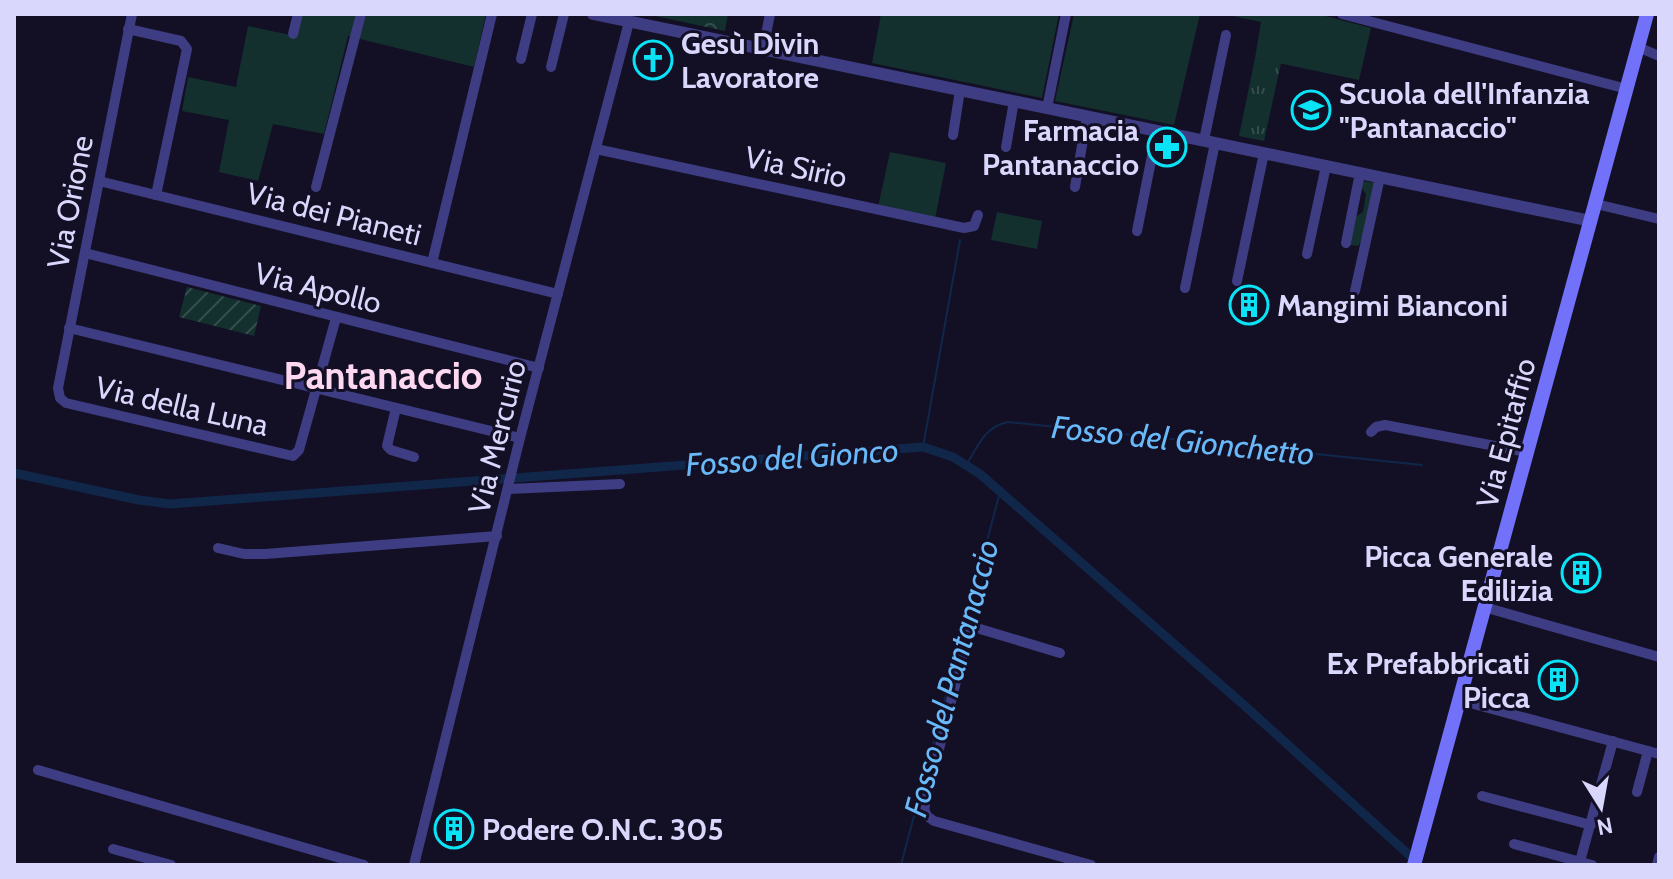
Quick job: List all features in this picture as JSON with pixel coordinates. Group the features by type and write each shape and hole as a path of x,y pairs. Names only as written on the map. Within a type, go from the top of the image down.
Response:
{"main road":[{"name":"Via Epitaffio","path":"1414,865 1647,14"}],"street":[{"name":"Via Orione","path":"60,398 58,388 69,328 132,14"},
{"path":"293,34 298,14"},
{"path":"316,187 361,14"},
{"path":"432,263 492,14"},
{"path":"521,59 532,14"},
{"path":"551,67 564,14"},
{"path":"593,14 1591,221"},
{"path":"763,49 770,14"},
{"path":"1047,108 1066,14"},
{"path":"1342,14 1627,89"},
{"name":"Via Mercurio","path":"414,865 520,438 629,22"},
{"path":"128,29 181,41 187,49 156,195"},
{"path":"1185,288 1226,35"},
{"path":"1639,44 1659,56"},
{"path":"953,135 960,90"},
{"path":"1006,147 1014,101"},
{"path":"1075,187 1087,116"},
{"path":"1137,231 1157,131"},
{"name":"Via Sirio","path":"596,149 964,228 974,226 978,215"},
{"path":"1237,281 1264,153"},
{"path":"1307,254 1326,166"},
{"path":"1346,243 1360,173"},
{"path":"1355,291 1380,177"},
{"name":"Via dei Pianeti","path":"99,181 558,294"},
{"path":"1596,204 1659,219"},
{"path":"1354,211 1371,214"},
{"name":"Via Apollo","path":"85,253 539,368"},
{"name":"Via della Luna","path":"60,398 66,403 291,456 299,450 336,318"},
{"path":"69,328 520,438"},
{"path":"396,408 388,448 414,457"},
{"path":"1371,432 1385,425 1527,452"},
{"path":"509,486 620,484"},
{"path":"218,548 244,554 265,554 497,536"},
{"path":"1484,607 1659,657"},
{"path":"1060,653 970,626 924,804 926,814 934,821 1091,865"},
{"path":"1459,700 1654,752 1637,792"},
{"path":"1580,863 1613,741"},
{"path":"38,770 364,865"},
{"path":"1482,796 1591,825"},
{"path":"1514,844 1592,865"},
{"path":"113,849 171,865"},
{"path":"1657,865 1659,857"}],"green space":[{"path":"301,14 486,14 474,67 348,36 324,134 273,124 258,181 219,172 229,120 182,111 188,77 236,87 248,26 295,36"},
{"path":"646,14 728,14 725,31"},
{"path":"881,14 1059,14 1042,98 872,63"},
{"path":"1074,14 1200,14 1174,125 1055,101"},
{"path":"1223,14 1318,14 1371,28 1359,80 1255,58 1261,22"},
{"path":"1255,58 1281,63 1264,141 1239,136"},
{"path":"890,152 946,163 935,219 878,207"},
{"path":"1363,181 1376,183 1363,238 1358,246 1349,245 1355,217 1363,212 1366,194 1361,187"},
{"path":"997,212 1042,221 1037,249 991,240"},
{"path":"187,287 261,306 254,336 179,317"}],"waterway":[{"path":"923,447 960,240"},
{"name":"Fosso del Gionchetto","path":"966,466 988,433 1008,422 1422,465"},
{"name":"Fosso del Gionco","path":"14,473 170,504 923,447 953,457 980,474 1245,706 1418,863"},
{"name":"Fosso del Pantanaccio","path":"901,865 1000,492"}],"place":[{"name":"Gesù Divin Lavoratore","path":"653,60"},
{"name":"Scuola dell'Infanzia \"Pantanaccio\"","path":"1311,110"},
{"name":"Farmacia Pantanaccio","path":"1167,147"},
{"name":"Mangimi Bianconi","path":"1249,305"},
{"name":"Picca Generale Edilizia","path":"1581,573"},
{"name":"Ex Prefabbricati Picca","path":"1558,680"},
{"name":"Podere O.N.C. 305","path":"454,829"}],"district":[{"name":"Pantanaccio","path":"383,375"}]}
